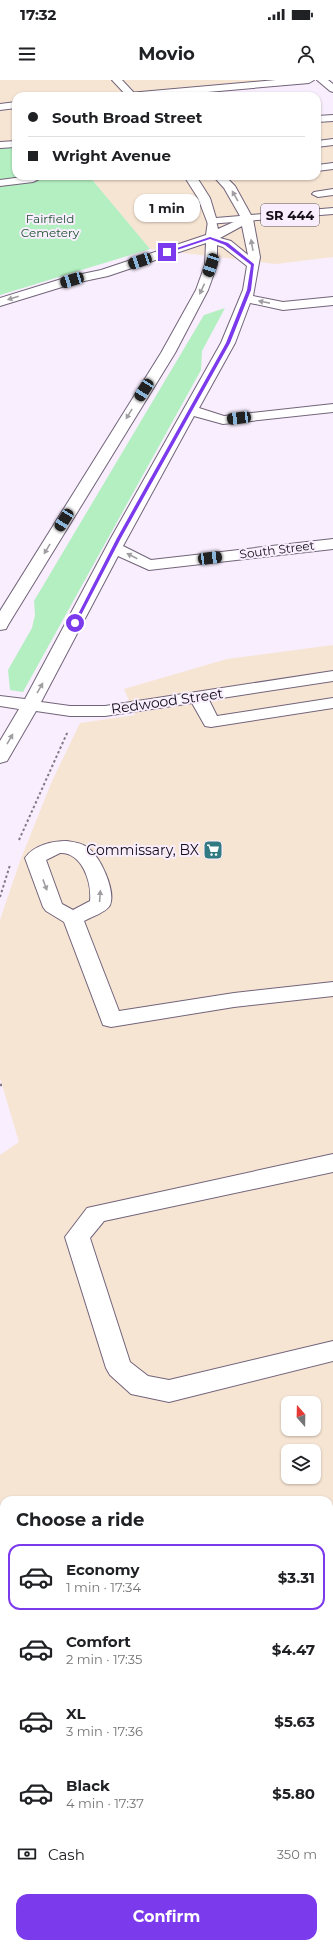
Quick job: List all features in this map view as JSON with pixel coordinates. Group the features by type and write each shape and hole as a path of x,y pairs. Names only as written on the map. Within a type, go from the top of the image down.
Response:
{"street":[{"path":"118,80 128,92"},
{"path":"176,92 309,80"},
{"path":"322,80 333,89"},
{"path":"0,106 12,105"},
{"path":"321,119 333,118"},
{"path":"321,144 333,142"},
{"path":"0,145 12,144"},
{"path":"321,168 333,166"},
{"path":"0,183 25,180"},
{"path":"0,625 168,353 202,290 211,265 210,238 212,222 204,198 193,180"},
{"name":"SR 444","path":"223,180 229,186 247,219"},
{"path":"318,194 333,192"},
{"name":"SR 444","path":"212,222 333,211"},
{"path":"0,302 72,280 104,273 210,238 247,219 254,256 253,265 249,290 228,343 0,757"},
{"path":"210,238 227,244 253,265"},
{"path":"123,254 153,257"},
{"path":"0,291 81,265"},
{"path":"0,312 84,285 104,273"},
{"path":"245,298 283,306 333,301"},
{"path":"191,410 223,420 333,408"},
{"name":"South Street","path":"115,548 149,565 333,544"},
{"name":"Redwood Street","path":"0,701 25,714 70,711 105,711 333,676"},
{"path":"198,697 211,722 333,704"},
{"path":"73,919 111,1020 234,1000 333,989"},
{"path":"333,1163 96,1214 77,1237 119,1368 141,1386 169,1391 333,1351"}],"path":[{"path":"19,840 68,729"},
{"path":"0,897 11,862"}],"shaded area":[{"path":"0,80 298,80 211,88 215,92 12,92 12,146 0,148"},
{"path":"333,121 333,257 276,264 150,249 92,180 321,180 321,122"},
{"path":"333,645 333,1496 0,1496 0,1155 19,1142 0,1078 0,920 20,861 52,781 80,723 135,715 124,689 227,659"}],"green space":[{"name":"Fairfield Cemetery","path":"12,146 12,180 92,180 150,249 0,295 0,148"},
{"path":"225,308 202,351 201,370 23,692 10,690 8,670 32,628 35,615 34,601 204,315"}],"place":[{"name":"Commissary, BX","path":"213,850"}],"route":[{"path":"75,623 119,538 228,343 249,290 253,265 239,252 227,244 210,238 167,252"}]}
